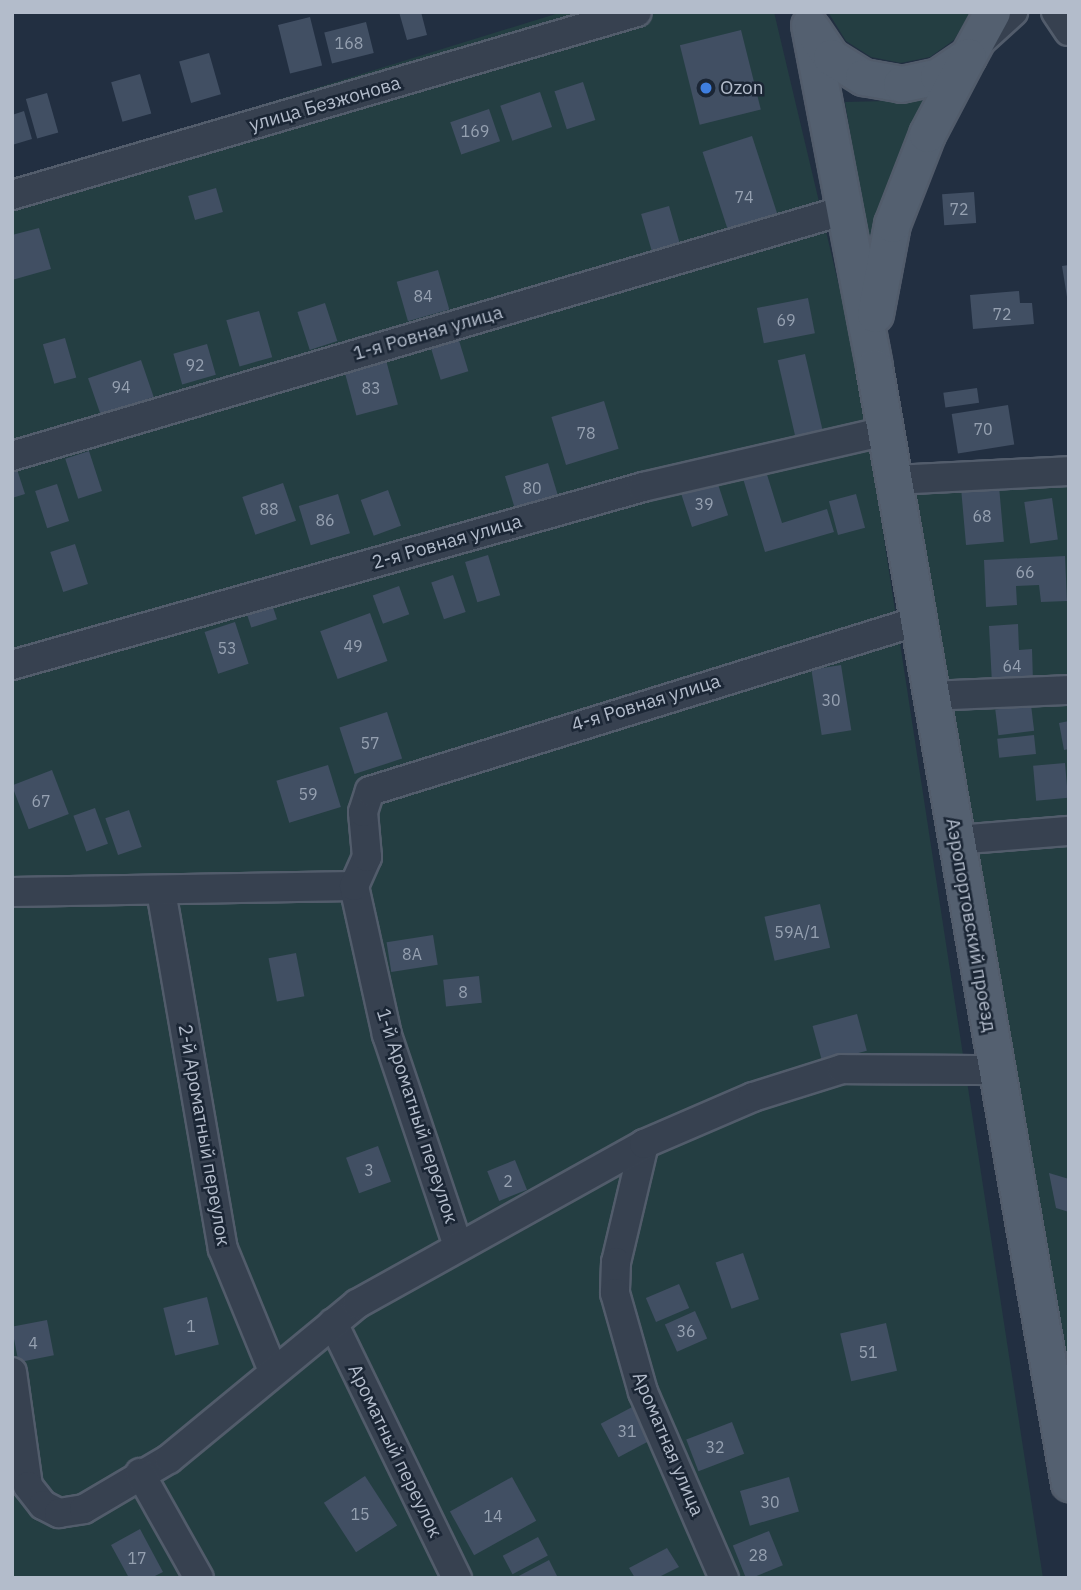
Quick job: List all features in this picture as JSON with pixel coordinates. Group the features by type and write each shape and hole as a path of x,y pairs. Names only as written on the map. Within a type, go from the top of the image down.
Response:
{"main road":[{"path":"874,367 880,269 892,225 927,134 992,12"},
{"path":"808,19 831,57 876,80 901,84 938,76 972,51"},
{"path":"808,19 874,367"},
{"name":"Аэропортовский проезд","path":"874,367 1069,1483"}],"street":[{"name":"улица Безжонова","path":"12,195 637,12"},
{"path":"972,51 1013,12"},
{"path":"1056,12 1069,31"},
{"name":"1-я Ровная улица","path":"12,456 845,210"},
{"name":"2-я Ровная улица","path":"12,665 643,487 886,432"},
{"path":"893,480 1069,471"},
{"name":"4-я Ровная улица","path":"354,886 367,857 364,804 375,785 918,621"},
{"path":"931,696 1069,690"},
{"path":"956,840 1069,831"},
{"path":"12,892 354,886"},
{"name":"1-й Ароматный переулок","path":"354,886 387,1035 458,1246"},
{"name":"2-й Ароматный переулок","path":"161,891 223,1249 273,1371"},
{"path":"12,1372 28,1486 43,1505 59,1513 72,1512 169,1459 333,1323 458,1246 644,1144 753,1097 842,1069 997,1070"},
{"name":"Ароматная улица","path":"644,1144 616,1262 615,1293 643,1392 724,1578"},
{"name":"Ароматный переулок","path":"333,1323 457,1578"},
{"path":"140,1473 199,1578"}],"green space":[{"path":"562,12 774,12 857,362 1043,1578 12,1578 12,182"},
{"path":"828,12 971,12 954,40 930,57 901,63 871,57 846,41"},
{"path":"927,100 874,248 869,249 845,102"},
{"path":"1069,473 1069,1411 903,483"}],"building":[{"path":"399,12 421,12 427,35 407,40"},
{"path":"310,17 322,66 290,73 278,25"},
{"path":"366,22 374,53 332,63 324,32"},
{"path":"741,30 761,110 700,125 680,45"},
{"path":"209,53 221,94 191,103 179,62"},
{"path":"140,74 151,113 122,122 111,82"},
{"path":"583,82 595,120 567,129 554,91"},
{"path":"540,92 552,127 512,141 500,106"},
{"path":"47,93 58,132 37,138 26,99"},
{"path":"489,109 500,141 461,154 450,122"},
{"path":"24,111 32,139 12,145 12,115"},
{"path":"752,136 778,215 728,231 703,152"},
{"path":"216,188 223,212 195,220 188,196"},
{"path":"974,192 976,223 944,225 942,194"},
{"path":"669,206 681,247 653,255 641,214"},
{"path":"39,228 51,269 12,280 12,235"},
{"path":"1069,265 1069,297 1067,297 1062,266"},
{"path":"438,270 449,309 408,321 397,282"},
{"path":"1019,291 1020,303 1032,303 1034,324 973,329 970,295"},
{"path":"808,298 815,333 764,343 757,308"},
{"path":"325,303 337,341 310,350 297,312"},
{"path":"259,311 272,357 240,367 226,320"},
{"path":"457,334 468,371 441,380 429,342"},
{"path":"65,338 76,377 54,384 43,344"},
{"path":"207,344 216,375 182,384 173,354"},
{"path":"805,354 823,434 796,440 778,360"},
{"path":"141,360 154,397 101,415 88,378"},
{"path":"386,360 398,404 356,416 344,371"},
{"path":"977,388 979,403 945,408 943,393"},
{"path":"604,401 619,449 566,465 551,417"},
{"path":"1008,405 1014,445 958,453 952,414"},
{"path":"89,451 102,491 78,499 65,459"},
{"path":"12,454 25,494 12,498"},
{"path":"548,463 559,499 516,512 505,476"},
{"path":"765,468 782,523 827,509 834,532 765,552 742,475"},
{"path":"717,481 728,515 692,527 681,493"},
{"path":"283,483 296,521 255,535 242,497"},
{"path":"57,484 69,521 47,528 35,491"},
{"path":"999,486 1004,542 966,545 961,489"},
{"path":"388,490 401,526 374,536 361,500"},
{"path":"338,494 350,533 311,545 299,506"},
{"path":"856,494 865,528 838,535 829,501"},
{"path":"1052,498 1058,540 1030,543 1024,502"},
{"path":"75,544 88,584 63,592 50,552"},
{"path":"488,555 500,595 477,602 465,562"},
{"path":"1065,556 1067,601 1041,602 1039,585 1016,586 1017,605 986,607 984,560"},
{"path":"453,575 466,612 444,619 431,582"},
{"path":"399,586 409,614 383,624 373,596"},
{"path":"272,604 277,619 251,628 246,612"},
{"path":"370,613 387,661 338,679 320,631"},
{"path":"235,622 249,664 218,674 205,632"},
{"path":"1018,624 1019,650 1032,649 1033,682 992,684 989,626"},
{"path":"841,665 851,730 822,735 811,670"},
{"path":"1031,705 1034,731 998,735 995,709"},
{"path":"387,712 402,759 355,774 339,727"},
{"path":"1069,721 1069,749 1064,750 1059,723"},
{"path":"1034,735 1036,754 999,758 997,739"},
{"path":"1065,763 1068,798 1036,801 1033,766"},
{"path":"328,765 341,807 289,823 276,781"},
{"path":"52,770 69,814 29,829 12,785"},
{"path":"95,808 108,844 86,852 73,816"},
{"path":"129,810 142,847 118,855 105,818"},
{"path":"820,904 830,948 775,961 764,917"},
{"path":"433,935 438,965 391,972 387,942"},
{"path":"296,953 304,996 277,1002 269,958"},
{"path":"479,976 482,1003 446,1007 443,980"},
{"path":"857,1014 867,1051 822,1063 813,1026"},
{"path":"378,1146 391,1182 359,1193 346,1158"},
{"path":"515,1160 527,1190 499,1201 487,1171"},
{"path":"1049,1173 1069,1179 1069,1212 1056,1208"},
{"path":"743,1253 759,1299 732,1309 716,1262"},
{"path":"679,1284 689,1308 656,1322 646,1298"},
{"path":"207,1297 219,1345 175,1355 163,1308"},
{"path":"695,1311 707,1338 677,1352 665,1324"},
{"path":"47,1320 54,1355 19,1362 12,1327"},
{"path":"886,1323 897,1371 851,1381 840,1334"},
{"path":"636,1405 654,1439 619,1457 601,1424"},
{"path":"732,1422 744,1454 698,1471 686,1440"},
{"path":"365,1476 397,1525 356,1552 324,1503"},
{"path":"512,1477 536,1521 474,1555 450,1511"},
{"path":"789,1477 799,1512 750,1526 740,1491"},
{"path":"140,1529 163,1572 151,1578 129,1578 111,1545"},
{"path":"769,1531 783,1565 746,1578 733,1546"},
{"path":"538,1537 548,1556 513,1574 503,1556"},
{"path":"667,1548 679,1567 657,1578 635,1578 629,1568"},
{"path":"549,1560 558,1578 515,1578"}],"place":[{"name":"Ozon","path":"706,88"}]}
